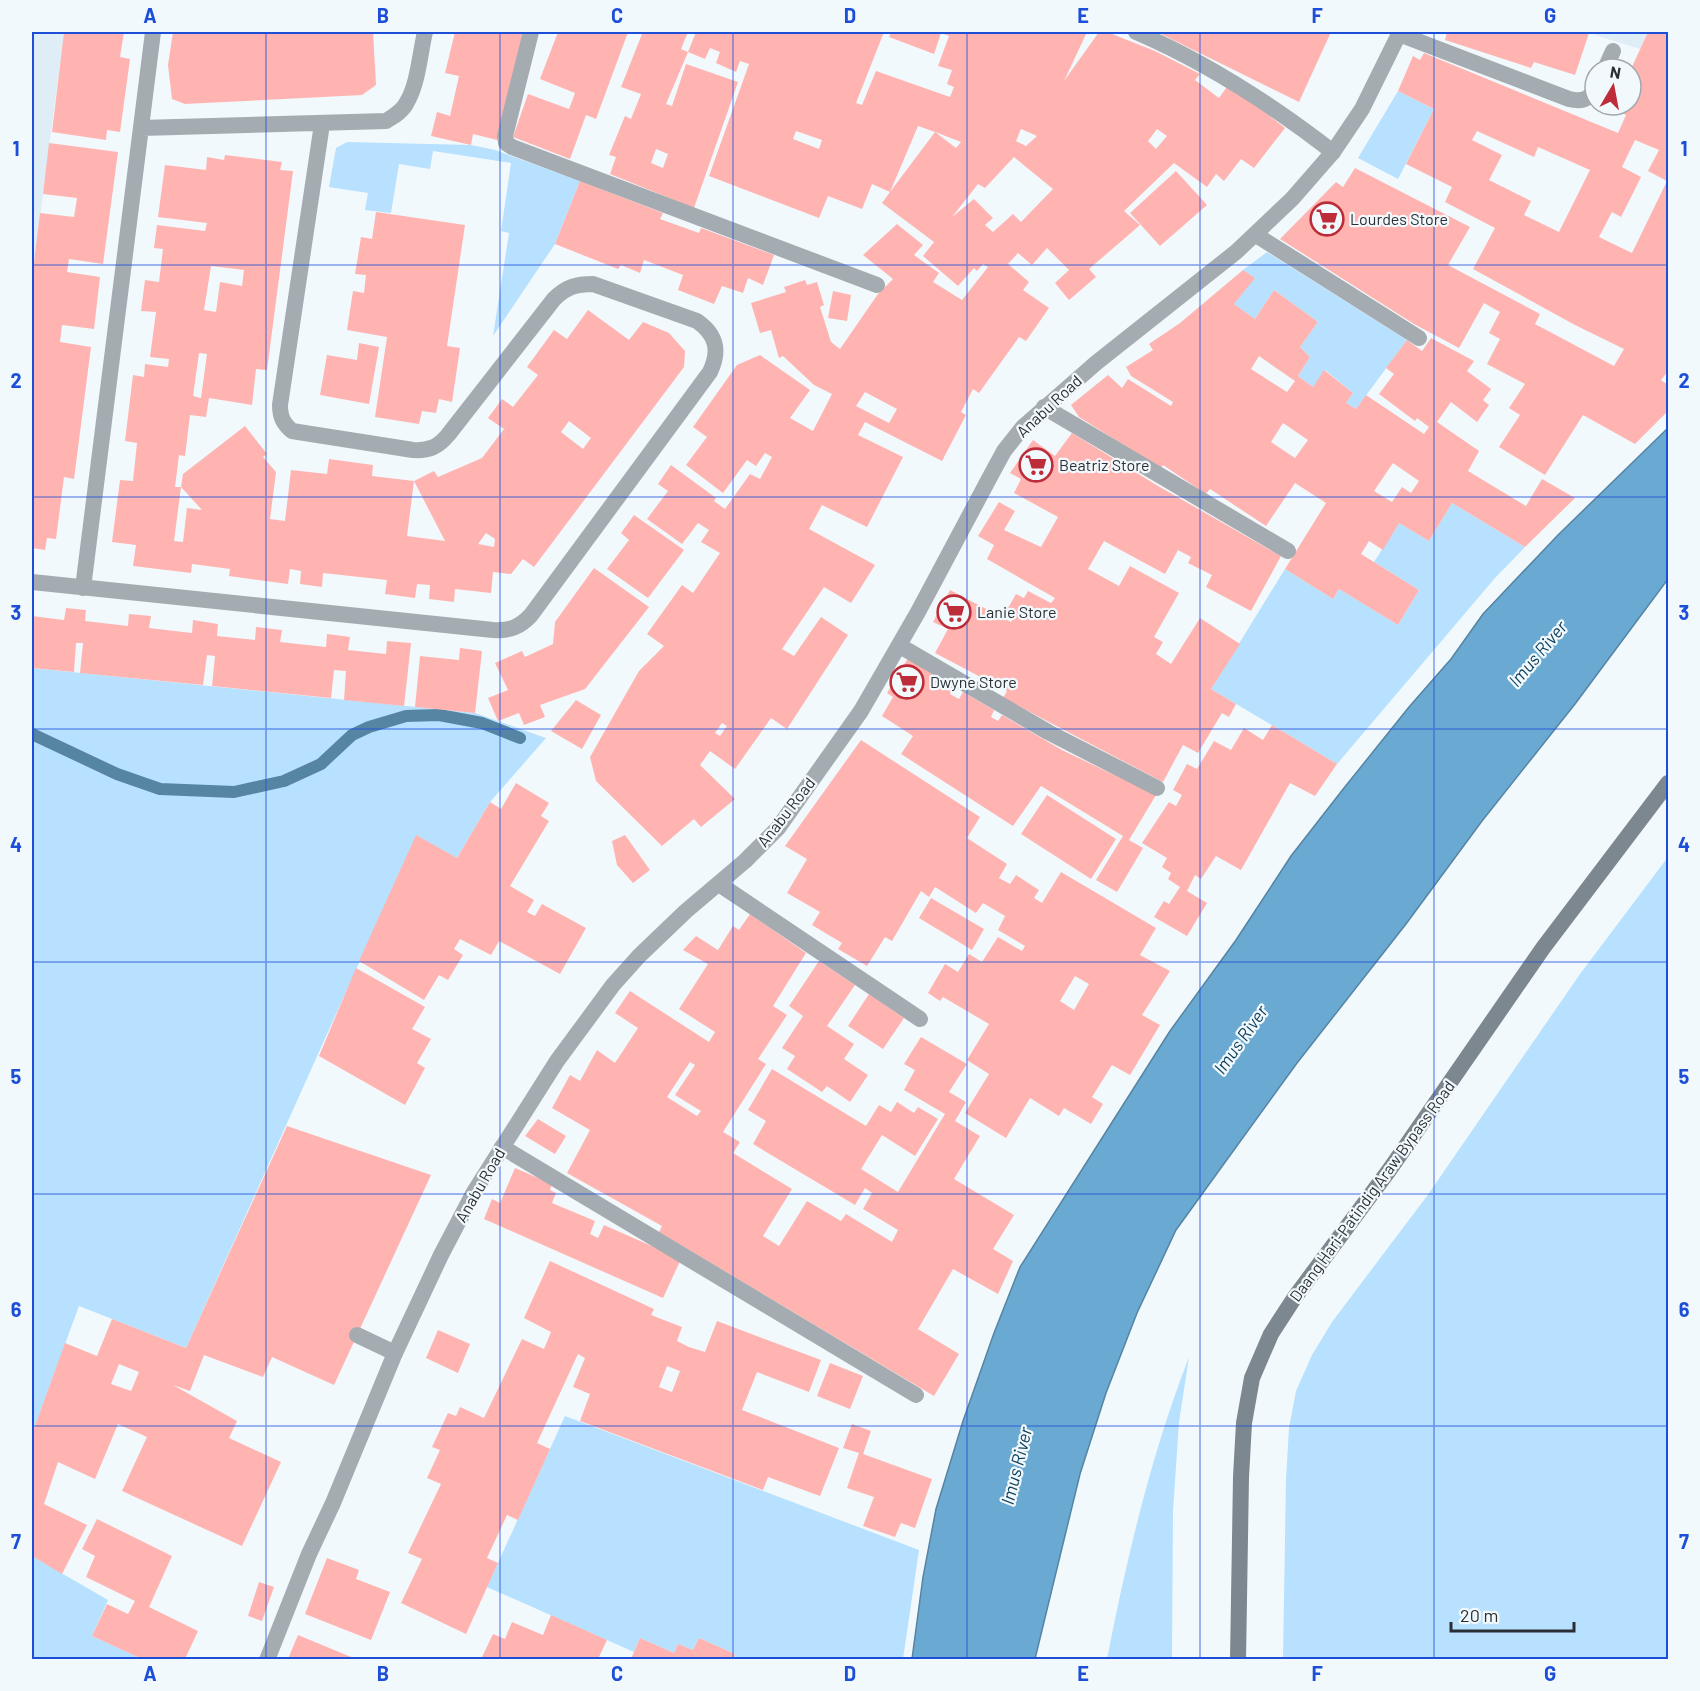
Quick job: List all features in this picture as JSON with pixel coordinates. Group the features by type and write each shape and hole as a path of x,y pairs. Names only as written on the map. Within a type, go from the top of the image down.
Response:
{"main road":[{"name":"Daang Hari-Patindig Araw Bypass Road","path":"1238,1659 1240,1489 1244,1423 1252,1378 1271,1334 1295,1297 1390,1169 1543,948 1668,783"}],"street":[{"path":"83,588 153,32"},
{"path":"141,128 386,121 407,104 412,92 425,32"},
{"path":"531,32 505,136 506,143 877,285"},
{"path":"1136,32 1219,72 1285,115 1333,152"},
{"path":"1400,33 1569,99 1583,100"},
{"name":"Anabu Road","path":"267,1659 395,1353 456,1225 557,1061 613,985 664,931 745,861 777,828 861,711 900,646 972,507 1004,451 1044,407 1256,235 1333,152 1362,109 1400,33"},
{"path":"1610,57 1613,51"},
{"path":"32,582 493,630 504,631 515,628 531,615 710,372 716,354 716,345 706,327 697,321 604,288 582,284 571,286 554,299 448,435 434,448 424,451 413,450 302,434 292,430 280,415 280,405 322,124"},
{"path":"1256,235 1419,338"},
{"path":"1044,407 1288,551"},
{"path":"900,646 1047,732 1157,788"},
{"path":"719,884 920,1019"},
{"path":"502,1147 916,1395"},
{"path":"357,1335 395,1353"}],"shaded area":[{"path":"32,32 64,32 32,279"},
{"path":"1585,32 1648,32 1640,49"},
{"path":"1398,91 1434,109 1398,179 1358,158"},
{"path":"347,142 471,145 495,150 580,181 555,244 493,336 509,233 501,231 511,163 433,151 430,169 399,164 391,213 365,210 368,193 329,187 336,148"},
{"path":"1267,252 1407,340 1356,409 1346,403 1353,393 1325,370 1313,387 1298,376 1310,357 1300,347 1318,322 1274,290 1255,319 1234,304 1254,278 1243,270"},
{"path":"1452,503 1525,547 1495,578 1337,764 1211,689 1285,569 1333,599 1339,589 1398,625 1419,590 1374,562 1399,523 1429,541"},
{"path":"32,668 475,713 546,738 490,802 457,858 416,836 186,1348 79,1306 32,1434"},
{"path":"1668,857 1668,1659 1283,1659 1289,1428 1296,1391 1312,1355 1332,1322 1427,1196 1580,974"},
{"path":"1189,1357 1179,1422 1173,1511 1172,1659 1107,1659 1141,1506 1163,1431"},
{"path":"565,1416 919,1550 903,1659 733,1659 735,1654 699,1638 693,1650 678,1644 674,1653 640,1638 634,1652 487,1587"},
{"path":"32,1556 108,1600 92,1636 142,1659 32,1659"}],"water":[{"name":"Imus River","path":"1668,428 1668,579 1575,704 1482,821 1406,924 1297,1063 1176,1230 1137,1313 1106,1393 1080,1474 1035,1659 912,1659 923,1577 936,1509 963,1421 1020,1267 1170,1031 1236,940 1291,856 1409,707 1451,659 1483,614 1558,535"}],"building":[{"path":"64,32 124,32 120,57 130,59 120,132 107,130 106,140 52,132"},
{"path":"173,32 373,32 376,85 362,95 185,104 172,99 168,65"},
{"path":"455,32 523,32 497,140 473,134 471,145 431,136 437,112 450,116 459,76 445,73"},
{"path":"558,32 628,32 596,119 586,115 570,159 513,137 528,94 569,109 575,93 540,79"},
{"path":"636,32 688,32 681,49 688,52 666,104 672,106 686,64 738,82 694,208 610,174 616,157 609,155 625,116 631,119 641,94 621,87 642,34","holes":["656,149 668,154 663,168 651,163"]},
{"path":"696,32 884,32 856,103 862,105 876,71 950,97 954,87 947,84 952,70 938,66 949,36 941,33 934,54 889,37 891,32 1087,32 1064,81 1099,32 1107,32 1155,51 1200,74 1195,80 1219,98 1229,84 1285,128 1254,168 1241,159 1224,181 1216,174 1207,187 1174,163 1124,211 1140,225 1089,269 1096,277 1069,300 1055,283 1069,270 1047,248 1032,265 1018,253 1008,264 1029,282 1023,290 1049,308 1026,341 1019,337 979,393 973,389 961,412 966,415 942,461 865,422 858,435 903,457 867,527 822,505 809,529 875,565 851,603 824,587 782,649 794,656 821,617 848,635 787,729 771,718 735,769 710,751 700,765 735,799 701,827 694,819 662,846 596,781 590,757 639,671 664,646 647,634 682,585 693,593 720,553 701,542 709,530 698,523 682,544 647,519 668,491 658,484 671,465 716,498 714,501 725,509 750,474 760,479 772,457 765,453 756,466 747,460 723,493 686,465 707,437 693,427 737,365 760,355 810,390 790,418 813,431 832,394 814,385 783,356 779,358 771,330 760,333 751,303 786,292 784,287 805,280 807,285 817,282 824,305 820,307 831,342 840,349 878,294 893,279 863,255 897,224 923,245 914,255 939,273 933,282 962,300 988,267 983,264 977,271 974,268 958,286 923,256 934,242 882,203 890,192 872,184 862,209 828,196 819,218 709,176 749,64 740,61 736,72 716,63 720,52 710,48 705,59 688,52","holes":["918,126 935,132 890,192","1021,129 1037,136 1026,146 1016,141","1157,129 1167,136 1156,149 1148,141","796,131 822,140 819,149 793,139","935,132 961,142 956,148","1014,157 1053,189 1021,222 1013,214 993,232 985,225 993,218 974,199 952,217 978,184 985,188","865,392 897,409 889,423 856,406","722,723 727,726 720,736 715,733"]},
{"path":"1157,32 1331,32 1299,102"},
{"path":"1447,32 1589,33 1575,75 1534,62 1531,68 1445,40"},
{"path":"1648,32 1668,32 1668,371 1661,380 1668,385 1668,411 1635,444 1583,415 1545,475 1499,447 1520,415 1509,408 1525,384 1487,364 1500,339 1489,333 1500,312 1484,303 1459,348 1414,324 1280,239 1336,182 1343,187 1355,168 1470,227 1448,265 1540,314 1535,324 1614,366 1624,349 1473,269 1495,228 1445,202 1452,187 1406,164 1434,109 1398,91 1413,56 1420,60 1424,53 1618,133 1625,117 1643,117 1643,57 1637,57","holes":["1477,131 1534,157 1538,147 1590,170 1559,232 1524,215 1531,201 1489,180 1502,155 1472,140","1635,140 1659,150 1648,171 1667,181 1632,253 1599,237 1612,212 1621,217 1641,177 1622,167"]},
{"path":"49,143 118,152 103,264 69,259 67,272 100,277 94,329 62,325 60,342 91,347 74,479 64,477 56,539 47,538 45,550 32,548 32,279 40,213 74,217 77,198 43,194"},
{"path":"225,155 282,162 280,170 293,171 267,370 256,369 252,405 209,398 206,417 190,415 185,456 179,455 175,487 181,487 183,474 245,426 267,454 263,457 276,472 270,519 285,521 291,470 327,474 329,459 373,465 372,476 414,481 434,471 438,477 482,458 504,429 488,418 502,399 513,407 538,375 527,367 554,330 567,339 588,310 629,340 643,322 669,333 685,351 684,367 534,567 523,559 511,574 493,572 491,593 455,589 454,602 429,599 430,585 417,584 415,598 385,594 387,580 323,573 322,587 300,584 301,571 290,569 288,584 229,576 230,569 192,564 191,573 133,566 136,545 112,542 120,480 133,481 137,443 125,441 133,375 144,377 145,364 168,367 169,359 150,357 156,312 141,311 145,280 159,282 163,249 154,248 157,225 205,231 207,223 158,217 165,165 206,170 207,157 224,160","holes":["211,266 244,270 242,286 220,282 216,312 204,310","199,353 207,354 201,398 193,396","569,421 591,438 583,449 561,432","414,481 445,541 407,536","181,487 202,510 187,508 183,542 174,541","486,533 495,539 494,547 478,544"]},
{"path":"1176,171 1207,205 1160,246 1130,213"},
{"path":"580,181 663,213 660,219 699,233 701,228 774,255 763,285 748,278 743,293 722,286 714,304 678,290 683,275 644,260 640,273 621,265 618,269 555,244"},
{"path":"376,212 465,225 447,346 460,348 452,402 439,399 436,413 422,411 419,424 375,417 387,337 347,330 353,291 364,293 366,275 355,274 361,237 372,239"},
{"path":"1243,270 1255,278 1234,304 1255,319 1274,290 1318,322 1300,347 1310,357 1298,376 1313,387 1324,370 1353,393 1346,403 1356,409 1366,395 1424,434 1429,427 1417,418 1415,421 1379,394 1394,374 1386,368 1407,340 1422,351 1431,338 1474,361 1467,371 1491,389 1483,400 1489,405 1477,422 1451,402 1437,422 1479,451 1468,471 1526,506 1542,479 1575,498 1525,547 1452,503 1429,541 1399,523 1383,550 1369,541 1361,554 1419,590 1398,625 1339,589 1333,599 1285,569 1326,503 1295,483 1266,526 1210,489 1206,494 1163,465 1161,468 1114,439 1079,417 1071,405 1108,375 1122,388 1128,379 1171,406 1173,402 1131,376 1126,367 1153,350 1149,344 1180,323","holes":["1259,356 1295,381 1287,392 1251,369","1283,423 1308,440 1295,458 1271,442","1393,463 1419,481 1411,493 1402,487 1392,502 1374,491"]},
{"path":"833,291 851,295 847,321 828,318"},
{"path":"359,343 379,347 369,404 320,395 327,355 357,360"},
{"path":"1072,433 1158,486 1281,556 1251,611 1206,587 1212,575 1188,563 1191,557 1178,550 1165,574 1104,541 1088,569 1119,586 1130,566 1179,593 1154,637 1163,642 1156,654 1171,664 1200,618 1240,644 1211,689 1236,704 1229,717 1222,713 1198,753 1183,745 1163,782 1003,698 1007,691 935,653 948,629 933,622 950,590 1011,622 1016,612 1008,608 1016,594 1024,598 1028,591 1051,603 1055,598 987,559 994,545 978,536 999,502 1015,511 1004,530 1041,547 1058,517 1014,493 1021,479 1010,473 1033,440 1055,456"},
{"path":"634,515 684,550 648,598 607,569 629,540 621,533"},
{"path":"594,568 649,607 585,689 540,705 545,717 524,725 519,713 498,721 488,698 508,690 495,663 522,651 525,657 553,644 555,622"},
{"path":"66,608 86,610 85,621 128,626 129,614 151,616 149,628 192,633 193,620 218,624 217,636 255,640 256,627 282,630 280,642 326,647 327,634 350,637 348,650 386,654 387,641 411,643 404,706 344,700 346,671 334,670 331,698 212,686 215,656 207,655 203,685 80,673 83,643 76,643 74,672 32,668 32,616 64,620"},
{"path":"460,648 482,651 475,713 415,707 420,656 459,660"},
{"path":"908,658 955,687 950,694 959,699 963,692 994,710 991,717 998,721 1002,715 1062,750 1156,795 1129,840 1143,848 1117,892 1096,880 1123,836 1041,786 1013,826 901,754 913,736 882,716 893,697 887,693"},
{"path":"576,700 601,715 582,749 551,731"},
{"path":"1272,725 1337,764 1315,796 1290,783 1241,870 1216,856 1201,879 1195,875 1187,891 1207,903 1187,936 1154,917 1164,901 1169,904 1180,887 1168,879 1171,873 1162,867 1167,858 1142,843 1169,802 1176,806 1182,795 1173,790 1187,764 1197,769 1214,741 1231,750 1244,728 1263,740"},
{"path":"861,740 980,817 967,838 1007,864 999,878 1010,884 1016,875 1039,890 1034,898 1042,903 1061,872 1156,928 1140,955 1170,971 1142,1015 1160,1025 1130,1075 1112,1065 1092,1097 1103,1104 1091,1124 1064,1108 1059,1116 1030,1098 1006,1138 965,1113 989,1074 967,1060 989,1024 943,997 940,1001 928,993 945,964 958,972 969,954 982,962 998,937 1022,951 1025,946 998,930 1005,916 983,903 976,913 935,887 929,897 921,891 892,941 885,937 867,966 838,949 842,943 812,925 820,912 787,893 807,859 785,846","holes":["1075,976 1089,984 1074,1010 1060,1001"]},
{"path":"516,783 549,803 541,816 549,821 510,886 534,900 527,912 535,916 542,904 586,928 560,974 499,941 491,955 460,939 454,949 463,955 448,980 439,975 424,1000 359,961 416,835 457,858 490,802 501,809"},
{"path":"1047,795 1116,839 1091,879 1021,834"},
{"path":"625,835 650,870 633,883 617,865 612,841"},
{"path":"931,898 984,929 972,950 919,918"},
{"path":"750,914 806,953 773,1006 787,1015 758,1059 766,1064 723,1132 740,1142 733,1153 792,1189 763,1236 779,1246 807,1201 841,1221 846,1214 892,1242 898,1230 863,1209 872,1193 865,1188 855,1205 753,1144 766,1121 748,1110 772,1069 866,1126 879,1105 891,1112 897,1102 914,1113 918,1107 938,1119 915,1156 882,1135 861,1169 898,1192 945,1114 904,1090 915,1070 904,1064 921,1037 967,1064 949,1092 966,1102 955,1121 980,1136 954,1179 1014,1215 993,1249 1013,1261 998,1294 953,1269 918,1329 959,1354 934,1396 659,1232 662,1226 567,1173 590,1130 552,1108 570,1075 580,1081 597,1050 615,1063 638,1028 615,1013 630,991 709,1042 715,1032 679,1009 708,964 683,950 696,936 718,950 733,926 739,930","holes":["690,1062 695,1065 675,1095 701,1111 697,1116 667,1097"]},
{"path":"819,961 855,985 827,1026 854,1044 844,1059 868,1075 850,1102 827,1086 822,1092 787,1069 795,1056 782,1048 803,1016 789,1006"},
{"path":"356,968 425,1007 412,1029 431,1039 417,1063 425,1068 405,1105 319,1056"},
{"path":"869,994 904,1018 883,1049 848,1026"},
{"path":"538,1119 566,1136 555,1154 525,1136"},
{"path":"287,1126 431,1175 334,1385 272,1357 263,1377 204,1355 190,1391 173,1385 237,1421 229,1438 281,1462 242,1546 122,1491 147,1437 118,1424 95,1479 58,1462 44,1504 87,1525 62,1574 32,1556 32,1434 65,1343 97,1356 112,1319 186,1348","holes":["119,1364 139,1372 131,1391 111,1384"]},
{"path":"515,1168 552,1184 550,1190 556,1193 552,1203 595,1221 590,1234 598,1238 604,1225 681,1259 663,1298 484,1219 492,1199 500,1203"},
{"path":"550,1261 654,1309 651,1315 682,1327 677,1341 689,1347 705,1352 717,1321 821,1360 809,1392 757,1372 742,1410 839,1448 820,1496 768,1477 763,1490 580,1421 590,1394 573,1387 585,1358 578,1354 537,1443 550,1449 518,1520 507,1515 487,1558 498,1563 466,1634 401,1603 422,1559 408,1553 441,1484 427,1478 440,1450 432,1447 448,1413 456,1416 460,1407 484,1418 522,1339 544,1349 551,1332 524,1318","holes":["667,1366 680,1371 672,1392 659,1387"]},
{"path":"438,1330 470,1344 458,1373 426,1358"},
{"path":"830,1363 863,1376 850,1409 817,1396"},
{"path":"852,1424 871,1431 863,1454 932,1479 915,1528 901,1523 895,1537 863,1526 874,1497 847,1488 859,1453 843,1448"},
{"path":"97,1519 172,1556 149,1607 198,1631 185,1659 142,1659 92,1636 107,1604 128,1614 135,1601 86,1577 95,1556 82,1549"},
{"path":"327,1558 359,1570 356,1579 390,1592 371,1640 305,1614"},
{"path":"259,1582 274,1587 262,1621 248,1616"},
{"path":"551,1615 607,1640 598,1659 481,1659 493,1634 505,1639 512,1622 543,1635"},
{"path":"298,1635 356,1659 288,1659"},
{"path":"640,1638 674,1653 678,1644 693,1650 699,1638 735,1654 733,1659 631,1659"}],"waterway":[{"path":"32,734 117,774 160,789 234,792 284,781 321,764 352,735 369,727 406,716 439,715 482,723 520,738"}],"place":[{"name":"Lourdes Store","path":"1327,219"},
{"name":"Beatriz Store","path":"1036,465"},
{"name":"Lanie Store","path":"954,612"},
{"name":"Dwyne Store","path":"907,682"}]}
